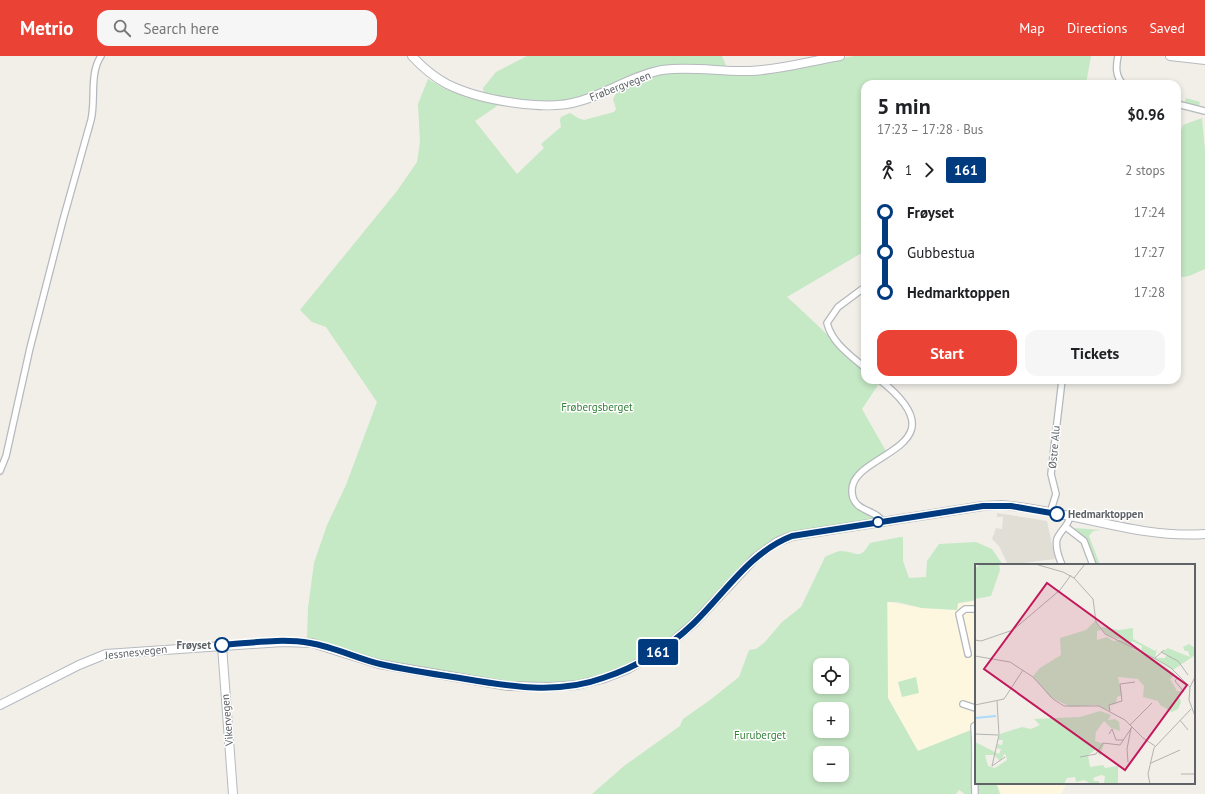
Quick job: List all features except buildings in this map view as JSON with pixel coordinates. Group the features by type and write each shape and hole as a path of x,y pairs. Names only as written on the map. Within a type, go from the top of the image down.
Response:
{"main road":[{"name":"Frøbergvegen","path":"412,56 437,78 467,92 516,102 555,106 581,101 662,70 690,69 754,71 840,56"},
{"path":"1170,56 1205,60"},
{"name":"Jessnesvegen","path":"0,705 79,665 106,654 305,642 338,650 379,664 497,684 529,688 577,685 602,679 628,669 667,646 694,623 756,557 777,542 799,535 994,505 1011,506 1160,533 1187,535 1205,534"},
{"name":"Vikervegen","path":"222,646 233,794"}],"street":[{"path":"0,471 6,456 30,348 63,220 92,120 94,107 95,70 101,56"},
{"path":"1118,56 1116,70 1120,80"},
{"path":"1181,105 1205,111"},
{"path":"861,290 838,307 827,323 829,332 836,342 861,364"},
{"path":"882,522 879,517 862,509 856,503 852,496 852,487 858,476 903,442 910,434 912,423 908,410 896,392 885,384"},
{"name":"Østre Alu","path":"1050,513 1056,494 1051,474 1062,384"},
{"path":"1062,564 1057,548 1057,539 1066,527 1070,517"},
{"path":"1066,527 1084,541 1093,564"},
{"path":"968,654 959,614 965,609 975,609"},
{"path":"963,704 975,708"},
{"path":"975,762 975,794"}],"shaded area":[{"path":"997,513 1047,521 1055,559 1008,564 999,546 992,539 996,528 1002,529 1003,517 997,517"},
{"path":"975,601 975,728 918,751 888,698 888,602 921,608 957,610 958,604"},
{"path":"997,784 1066,784 1061,794 1001,794"}],"green space":[{"path":"527,56 722,56 727,68 692,67 626,78 580,97 549,105 484,94 483,88 496,72"},
{"name":"Frøbergsberget","path":"854,56 1091,56 1087,80 861,80 861,253 787,297 861,365 861,384 879,384 862,409 887,453 858,473 849,486 849,494 853,503 858,508 876,519 825,527 777,539 717,599 647,658 601,676 579,682 528,689 372,661 325,643 307,638 308,608 314,563 327,525 346,485 377,402 326,327 312,322 300,310 397,191 417,162 420,142 418,104 428,79 445,89 497,104 497,106 475,121 517,174 544,148 541,144 561,127 561,117 570,113 584,120 614,112 616,109 613,99 617,92 626,85 665,73 690,71 755,75"},
{"path":"1186,98 1200,102 1198,109 1184,104"},
{"path":"1202,118 1205,151 1205,269 1189,276 1181,277 1181,131 1183,125"},
{"path":"1074,528 1101,530 1093,531 1089,536 1100,564 1095,564 1087,540"},
{"name":"Furuberget","path":"903,537 903,561 909,578 926,577 927,561 939,544 976,542 992,549 1002,564 975,564 975,600 958,603 957,610 922,608 897,602 887,602 888,698 918,751 975,728 975,784 996,784 1000,794 965,794 959,790 956,794 592,794 624,766 680,726 683,719 739,677 749,650 756,649 764,643 782,622 801,607 825,557 840,551 857,554 863,552 870,543"},
{"path":"916,677 919,693 902,697 898,682"}],"bus line":[{"name":"161","path":"222,645 270,642 305,642 333,648 379,664 438,675 529,688 577,685 602,679 628,669 656,654 694,623 756,557 777,542 792,536 983,506 1002,505 1057,514"}],"place":[{"name":"Hedmarktoppen","path":"1057,514"},
{"name":"Frøyset","path":"222,645"}]}
